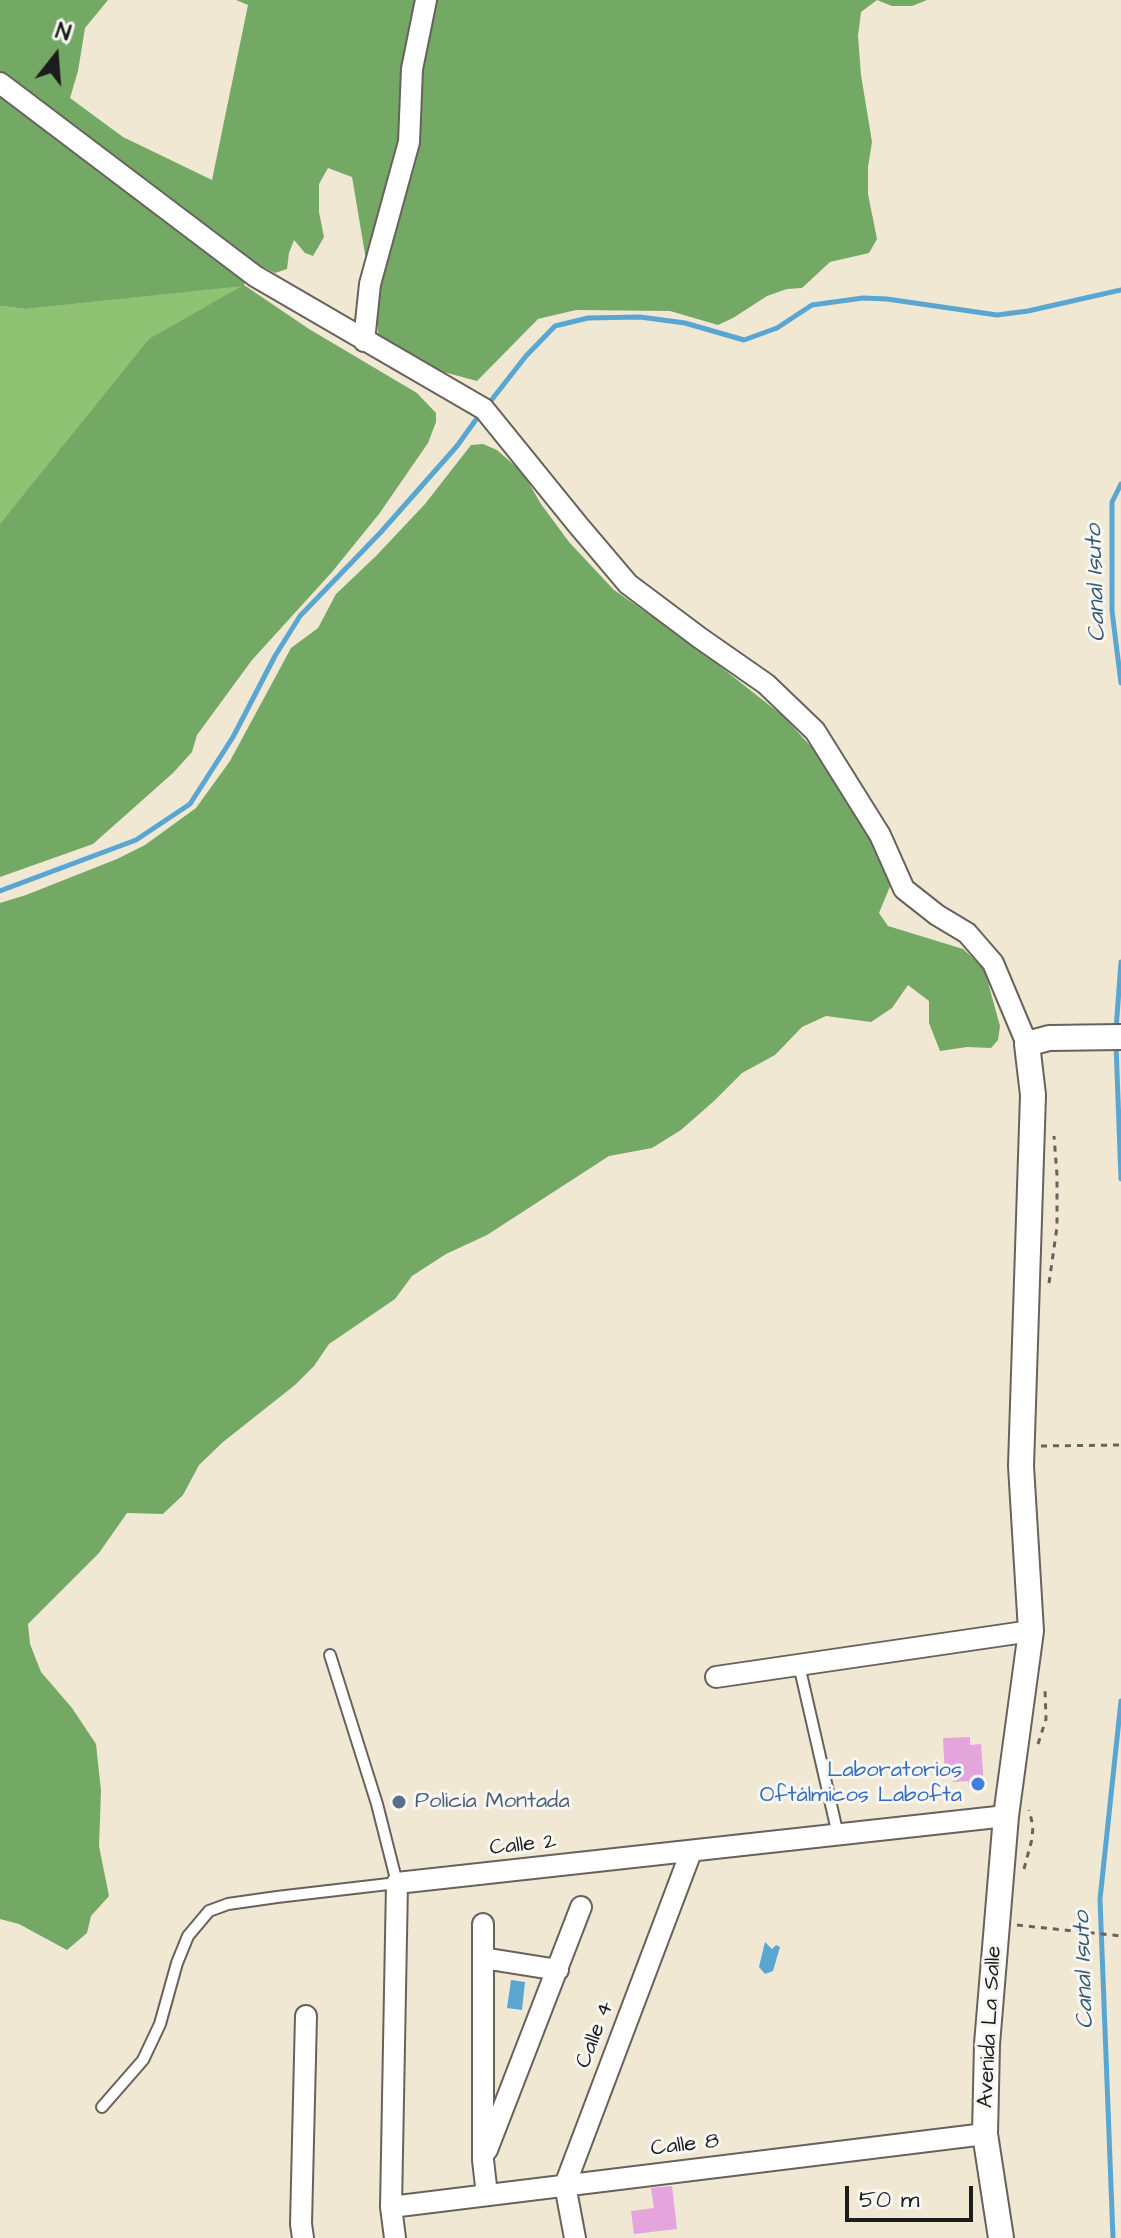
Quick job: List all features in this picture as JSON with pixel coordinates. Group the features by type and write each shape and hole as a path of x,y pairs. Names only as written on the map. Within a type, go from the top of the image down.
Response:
{"street":[{"path":"364,341 370,284 409,142 412,69 426,0"},
{"path":"0,83 255,276 484,409 628,584 766,684 815,731 880,835 904,889 937,915 967,933 993,963 1038,1041 1121,1037"},
{"name":"Avenida La Salle","path":"1001,2238 985,2134 987,2044 1006,1816 1031,1631 1021,1466 1033,1095 1038,1041"},
{"path":"716,1677 1031,1631"},
{"name":"Calle 2","path":"397,1883 1006,1816"},
{"name":"Calle 4","path":"565,2185 691,1852"},
{"path":"395,2238 391,2207 397,1883"},
{"path":"483,2160 581,1907"},
{"path":"483,1924 483,2160 487,2195"},
{"path":"483,1958 558,1970"},
{"path":"303,2238 306,2016"},
{"name":"Calle 8","path":"391,2207 985,2134"},
{"path":"565,2185 575,2238"}],"lane":[{"path":"102,2107 143,2060 160,2024 188,1936 209,1911 228,1904 397,1883 377,1804 330,1655"},
{"path":"799,1665 838,1835"}],"path":[{"path":"1062,1446 1121,1445"},
{"path":"997,1923 1121,1936"}],"green space":[{"path":"0,0 108,0 85,28 70,98 123,137 212,180 248,5 236,0 877,0 861,12 858,36 872,142 868,194 877,239 869,253 830,262 802,288 767,296 718,325 670,311 576,310 538,319 477,381 440,371 377,336 352,177 328,168 319,184 319,212 324,237 313,256 305,253 294,240 287,269 275,273 250,260 244,285 309,329 417,393 436,413 428,443 379,514 332,572 252,660 197,735 192,752 173,773 93,844 0,877 0,524 149,339 242,286 26,309 0,306"},
{"path":"877,0 927,0 912,6 892,6"},
{"path":"244,285 0,524 0,306 26,309"},
{"path":"483,444 497,450 523,473 569,542 614,590 688,641 783,716 828,765 861,818 891,884 879,913 888,926 963,949 984,968 1000,1026 998,1040 991,1048 967,1047 940,1051 929,1023 929,1001 908,985 892,1008 871,1022 826,1016 802,1027 775,1055 742,1073 681,1130 652,1148 609,1156 487,1235 446,1254 412,1276 395,1299 329,1344 314,1366 295,1385 223,1442 199,1465 183,1495 163,1514 127,1513 99,1553 28,1624 30,1644 41,1672 72,1708 96,1744 101,1791 99,1846 109,1896 91,1916 87,1933 67,1950 19,1924 0,1919 0,903 117,859 145,845 196,808 230,761 291,648 318,628 336,594 425,504 471,445"}],"water":[{"path":"765,1942 772,1949 776,1945 780,1947 773,1971 765,1974 759,1967"},
{"path":"511,1980 525,1982 522,2010 507,2008"}],"building":[{"path":"970,1737 970,1745 981,1744 984,1787 969,1788 968,1781 953,1782 953,1777 945,1778 943,1738"},
{"path":"672,2186 677,2229 634,2234 631,2211 654,2208 651,2188"}],"waterway":[{"path":"486,407 526,356 555,326 588,318 640,317 685,323 744,340 777,328 812,305 863,298 997,315 1121,290"},
{"path":"0,891 136,840 190,804 233,737 275,656 300,616 381,532 457,446 480,414"},
{"name":"Canal Isuto","path":"1121,484 1112,502 1112,611 1121,683"},
{"name":"Canal Isuto","path":"1116,1030 1121,962"},
{"name":"Canal Isuto","path":"1116,1044 1121,1179"},
{"name":"Canal Isuto","path":"1113,2238 1100,1899 1121,1701"}],"place":[{"name":"Laboratorios Oftálmicos Labofta","path":"978,1784"},
{"name":"Policía Montada","path":"399,1802"}]}
